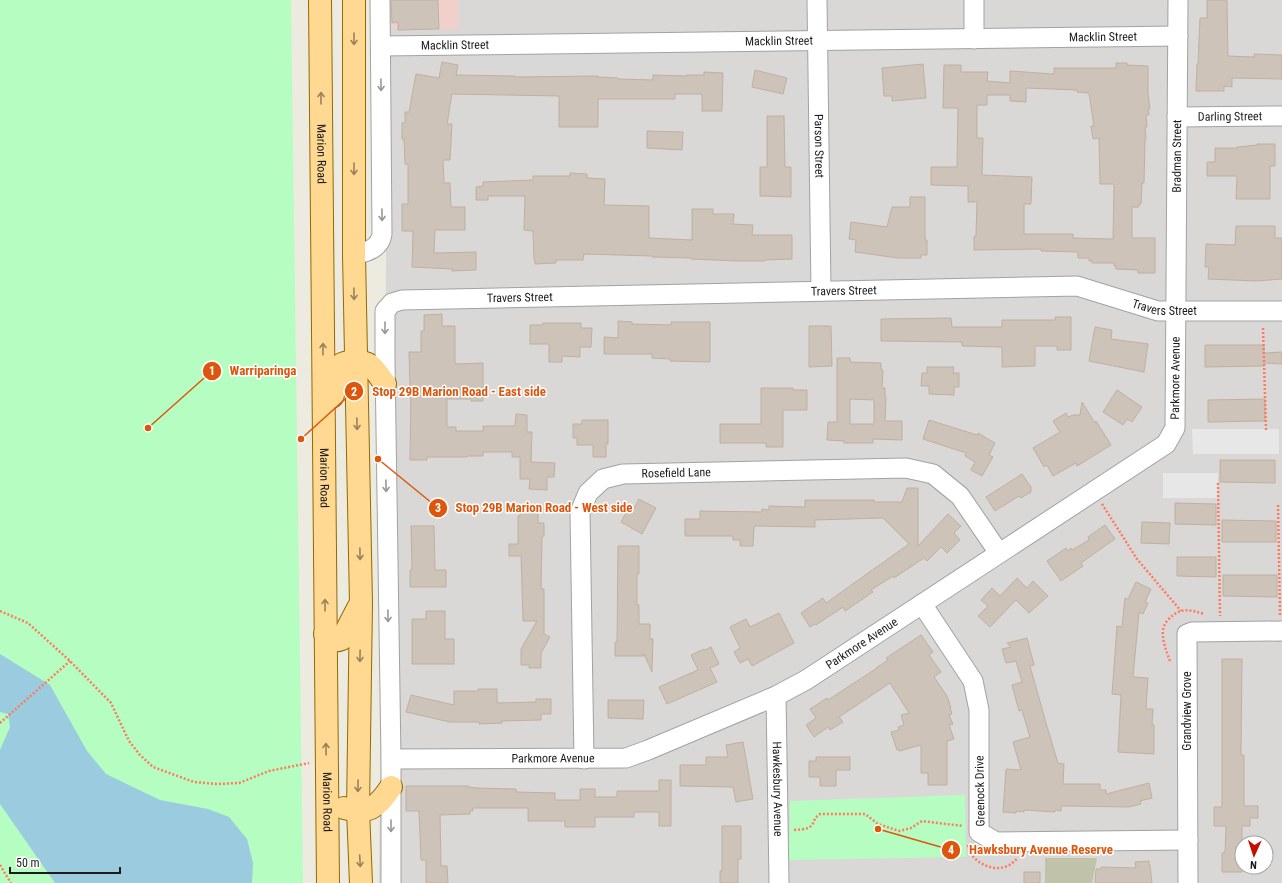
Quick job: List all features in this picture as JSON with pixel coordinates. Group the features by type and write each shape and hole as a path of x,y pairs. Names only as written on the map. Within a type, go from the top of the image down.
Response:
{"main road":[{"name":"Marion Road","path":"320,0 328,883"},
{"path":"354,0 354,255 360,603 358,810 361,883"},
{"path":"322,235 340,251 354,255"},
{"path":"323,416 334,392 336,372 339,366 344,363 356,361 367,362 372,365 385,384"},
{"path":"325,634 333,641 342,639 360,603"},
{"path":"327,788 331,796 340,805 358,810 366,810 374,807 385,797 391,787"}],"street":[{"path":"354,255 375,248 380,242 382,234 380,0"},
{"name":"Parson Street","path":"818,0 821,291"},
{"path":"974,0 974,39"},
{"name":"Bradman Street","path":"1176,312 1178,0"},
{"name":"Macklin Street","path":"381,46 1178,36"},
{"name":"Darling Street","path":"1177,117 1282,116"},
{"name":"Travers Street","path":"385,384 385,312 392,303 402,300 1077,286 1158,312 1282,311"},
{"name":"Parkmore Avenue","path":"391,759 626,758 776,696 806,680 1166,444 1175,428 1176,312"},
{"path":"385,384 391,759 391,883"},
{"name":"Rosefield Lane","path":"584,758 580,512 588,493 604,478 623,474 906,468 933,474 960,496 999,554"},
{"name":"Greenock Drive","path":"922,604 973,681 979,710 979,832 996,842 1188,840"},
{"name":"Grandview Grove","path":"1188,883 1187,634 1192,632 1281,625"},
{"name":"Hawkesbury Avenue","path":"776,696 779,883"}],"path":[{"path":"1263,327 1266,430"},
{"path":"1218,483 1220,618"},
{"path":"1096,508 1102,504 1137,560 1181,611"},
{"path":"1278,504 1281,625"},
{"path":"0,611 28,623 70,661 110,703 129,741 140,755 153,767 194,782 217,784 239,783 269,771 305,764 326,763"},
{"path":"0,723 70,661"},
{"path":"790,831 809,828 813,824 815,818 820,814 865,814 878,824 899,831 912,828 922,821 966,827"},
{"path":"0,865 11,883"}],"shaded area":[{"path":"389,0 1282,0 1282,883 379,883"},
{"path":"391,0 458,0 459,29 397,30 391,24"},
{"path":"1192,429 1279,429 1279,454 1193,454"},
{"path":"1163,473 1218,473 1217,498 1163,498"},
{"path":"1045,858 1097,858 1092,883 1045,883"}],"green space":[{"path":"0,0 291,0 303,883 0,883"},
{"path":"965,795 966,857 789,860 790,801"}],"water":[{"path":"0,654 50,685 87,751 106,774 160,800 208,809 229,817 247,839 253,863 252,883 55,883 0,804 0,750 10,727 8,714 0,712"}],"building":[{"path":"391,0 438,0 439,29 398,30 398,22 392,23"},
{"path":"1207,0 1227,0 1228,56 1254,57 1254,54 1282,55 1282,79 1232,78 1232,87 1224,86 1224,91 1196,91 1200,18 1207,18"},
{"path":"442,62 458,65 456,75 515,77 598,76 618,79 653,80 653,75 686,76 704,75 704,72 723,73 722,111 702,111 702,94 675,94 675,99 598,99 598,127 559,127 559,96 452,94 447,124 452,124 450,160 443,160 444,183 450,183 451,207 465,207 465,230 435,230 434,253 476,252 476,270 452,271 452,269 412,267 413,231 402,231 402,204 408,204 408,164 405,164 402,123 405,123 405,112 409,112 416,74 439,78"},
{"path":"1116,63 1148,66 1148,93 1150,109 1148,109 1149,115 1146,115 1147,127 1145,127 1146,140 1144,183 1142,183 1141,204 1139,204 1139,207 1132,207 1132,238 1155,238 1155,273 1138,273 1138,270 1116,269 1114,263 1092,263 1092,261 1089,261 1089,258 1078,258 1078,252 1041,251 1041,249 974,250 977,202 968,202 968,186 931,185 931,167 957,167 958,108 943,108 944,65 961,65 961,72 988,72 987,81 1010,83 1010,71 1054,74 1054,68 1116,68","holes":["1026,88 1077,90 1077,92 1089,93 1094,126 1091,126 1093,139 1099,138 1100,184 1114,184 1113,239 1073,238 1073,234 1024,234 1024,204 1031,204 1032,177 982,175 983,138 977,138 977,105 987,105 987,95 1010,95 1010,101 1026,102"]},
{"path":"923,64 926,98 892,101 892,96 884,96 882,68"},
{"path":"755,70 787,78 783,94 752,87"},
{"path":"767,116 784,116 785,167 791,167 791,197 760,196 760,167 767,167"},
{"path":"647,131 683,132 682,150 647,148"},
{"path":"1257,144 1275,144 1275,166 1270,166 1270,199 1236,199 1237,176 1207,176 1207,162 1215,162 1215,148 1237,148"},
{"path":"570,173 587,174 587,178 605,179 604,205 649,206 649,238 692,240 692,209 713,209 713,214 734,214 733,224 753,225 752,235 792,235 792,259 737,261 584,254 583,260 556,260 556,263 535,264 533,231 524,230 525,196 488,196 488,200 476,200 476,187 483,186 483,182 533,180 533,176 570,176"},
{"path":"910,197 925,197 925,240 927,240 927,255 921,255 921,258 898,258 855,252 856,240 849,239 851,222 887,227 892,207 910,207"},
{"path":"1236,226 1275,226 1275,238 1282,238 1282,279 1257,281 1208,279 1209,267 1205,267 1206,244 1235,245"},
{"path":"442,314 442,326 455,326 455,364 483,363 483,401 471,401 471,399 447,399 447,427 456,427 456,431 483,431 483,426 515,426 516,414 527,415 527,432 532,432 531,462 555,463 554,477 547,477 547,490 529,489 530,479 520,479 520,457 512,457 512,452 483,452 483,456 427,457 427,460 410,460 411,388 409,352 421,352 421,331 424,331 424,315"},
{"path":"1055,317 1071,317 1071,350 1057,350 1057,346 1035,346 1035,366 1002,367 1002,347 962,346 962,342 881,341 881,319 951,318 952,327 1002,327 1002,320 1055,320"},
{"path":"618,321 632,322 632,324 671,325 671,322 710,322 710,362 670,361 670,359 652,358 652,354 604,354 604,337 618,338"},
{"path":"543,323 581,323 581,328 592,328 591,347 580,347 580,357 562,356 562,362 549,362 549,344 530,344 530,325 542,325"},
{"path":"809,326 831,326 832,366 809,367"},
{"path":"1095,327 1112,330 1111,339 1148,344 1144,372 1089,361"},
{"path":"1205,345 1264,345 1264,353 1282,352 1282,364 1264,363 1264,366 1205,367"},
{"path":"837,358 850,358 850,362 881,363 881,370 883,370 882,388 885,388 886,397 885,421 902,421 902,440 873,439 873,443 844,443 844,441 827,440 828,422 837,422","holes":["850,399 874,400 874,424 850,424"]},
{"path":"927,367 954,367 953,373 959,373 959,387 954,387 954,395 929,394 929,386 921,386 922,373 927,373"},
{"path":"761,388 793,388 793,390 807,390 807,410 783,410 783,447 766,447 766,443 720,443 720,424 761,424"},
{"path":"1117,390 1142,407 1132,422 1127,419 1123,425 1103,412"},
{"path":"1265,399 1265,421 1208,422 1208,400"},
{"path":"1082,402 1111,445 1077,466 1076,463 1053,476 1047,465 1044,467 1033,448 1060,432 1053,421 1066,413 1068,417 1080,415"},
{"path":"582,420 608,420 608,444 606,444 606,457 593,457 593,445 577,445 577,438 573,438 573,424 582,424"},
{"path":"929,420 977,435 978,433 995,443 989,455 993,457 982,476 971,470 975,462 965,456 966,453 923,439"},
{"path":"1220,460 1275,460 1275,483 1220,482"},
{"path":"1022,474 1031,487 1031,492 1021,498 1019,496 995,511 986,497"},
{"path":"907,488 918,488 918,546 948,514 961,526 954,533 960,540 947,553 941,547 927,561 924,558 894,578 893,576 871,590 873,592 845,611 843,607 816,625 815,624 810,627 801,613 823,598 826,603 909,544 883,518 815,520 815,527 754,526 753,546 740,546 740,540 733,540 733,536 685,536 685,519 700,519 700,511 762,512 762,509 769,510 769,506 805,507 805,500 874,500 874,502 902,502"},
{"path":"639,499 656,508 642,534 621,522 629,507 633,510"},
{"path":"1175,503 1216,504 1216,525 1175,524"},
{"path":"520,507 534,507 534,512 538,512 538,523 544,523 544,536 542,536 541,589 544,589 544,634 550,637 541,653 541,668 529,668 529,665 521,665 521,649 537,621 523,621 521,556 509,556 509,544 518,544 518,516 520,516"},
{"path":"1222,520 1276,521 1276,542 1222,542"},
{"path":"1142,522 1170,523 1169,544 1141,543"},
{"path":"1105,525 1115,539 1081,563 1083,566 1061,581 1047,561 1066,548 1068,551 1071,548 1072,550 1089,540 1088,537"},
{"path":"411,526 434,526 435,570 446,570 446,587 410,587 410,570 412,570"},
{"path":"618,546 639,546 637,605 639,605 639,624 650,624 650,639 653,639 652,672 644,654 644,656 615,656 615,642 617,642"},
{"path":"1177,557 1216,557 1216,577 1177,576"},
{"path":"1223,575 1277,575 1277,597 1223,596"},
{"path":"1017,578 1027,588 1033,581 1048,596 1029,613 1016,600 990,627 978,616 988,606 981,600 992,588 1000,596"},
{"path":"1136,582 1151,589 1145,602 1148,603 1143,614 1139,612 1133,677 1148,678 1146,709 1153,709 1152,724 1154,725 1154,754 1118,752 1121,695 1112,694 1117,626 1122,627 1125,598 1128,599"},
{"path":"426,611 445,611 445,639 454,639 454,664 412,664 412,619 426,619"},
{"path":"779,613 794,643 752,666 748,659 740,663 734,652 740,648 730,627 746,619 750,627"},
{"path":"921,635 933,652 929,655 941,672 934,677 947,696 951,708 952,714 949,715 953,724 949,725 954,739 947,741 947,785 928,785 928,773 921,773 921,745 899,751 898,749 897,750 891,732 899,730 898,727 904,725 901,715 909,713 890,683 839,717 843,722 830,730 828,727 814,737 806,725 816,718 810,709 827,698 828,700 877,668 888,660 886,658"},
{"path":"1027,638 1034,665 1030,666 1046,723 1058,763 1064,764 1063,784 1100,784 1100,790 1106,790 1106,794 1149,783 1152,798 1140,801 1141,804 1129,807 1061,806 1061,811 1055,810 1055,812 1024,810 1024,812 1016,811 1016,813 1003,812 1006,769 1021,770 1013,742 1030,737 1022,710 1019,711 1012,685 1022,682 1016,661 1006,663 1002,649 1011,647 1007,643"},
{"path":"711,647 719,664 710,668 717,682 667,704 659,687 698,670 691,655"},
{"path":"1222,659 1242,659 1241,755 1244,755 1244,806 1258,806 1258,818 1250,818 1250,826 1242,826 1242,835 1234,835 1234,872 1222,872 1222,853 1225,853 1226,826 1214,826 1214,807 1222,807"},
{"path":"478,689 497,689 497,703 536,702 536,699 551,699 551,714 541,714 541,720 502,721 502,723 479,724 479,722 450,722 406,712 411,695 454,705 454,691 478,691"},
{"path":"608,700 644,700 643,719 608,718"},
{"path":"743,742 753,799 736,802 733,787 680,786 680,765 706,765 706,757 728,757 726,745"},
{"path":"816,757 850,757 850,770 836,770 836,786 820,786 820,777 809,777 809,761 816,761"},
{"path":"659,780 671,780 671,826 659,826 659,812 634,812 634,817 595,817 595,827 565,827 565,821 528,821 528,808 473,808 473,811 470,811 470,814 440,815 441,866 447,866 448,883 426,883 426,860 421,860 419,811 406,811 406,786 469,786 476,788 516,789 516,792 555,793 555,800 580,800 580,789 595,789 595,797 617,797 617,791 659,791"},
{"path":"722,826 741,826 741,859 738,859 738,883 720,883 720,871 722,871"},
{"path":"1149,861 1152,883 1095,883 1096,869 1101,869 1101,867 1136,868 1135,862"},
{"path":"1024,872 1040,872 1040,883 1024,883"}],"place":[{"name":"Warriparinga","path":"148,428"},
{"name":"Stop 29B Marion Road - East side","path":"301,439"},
{"name":"Stop 29B Marion Road - West side","path":"378,459"},
{"name":"Hawksbury Avenue Reserve","path":"878,829"}]}
